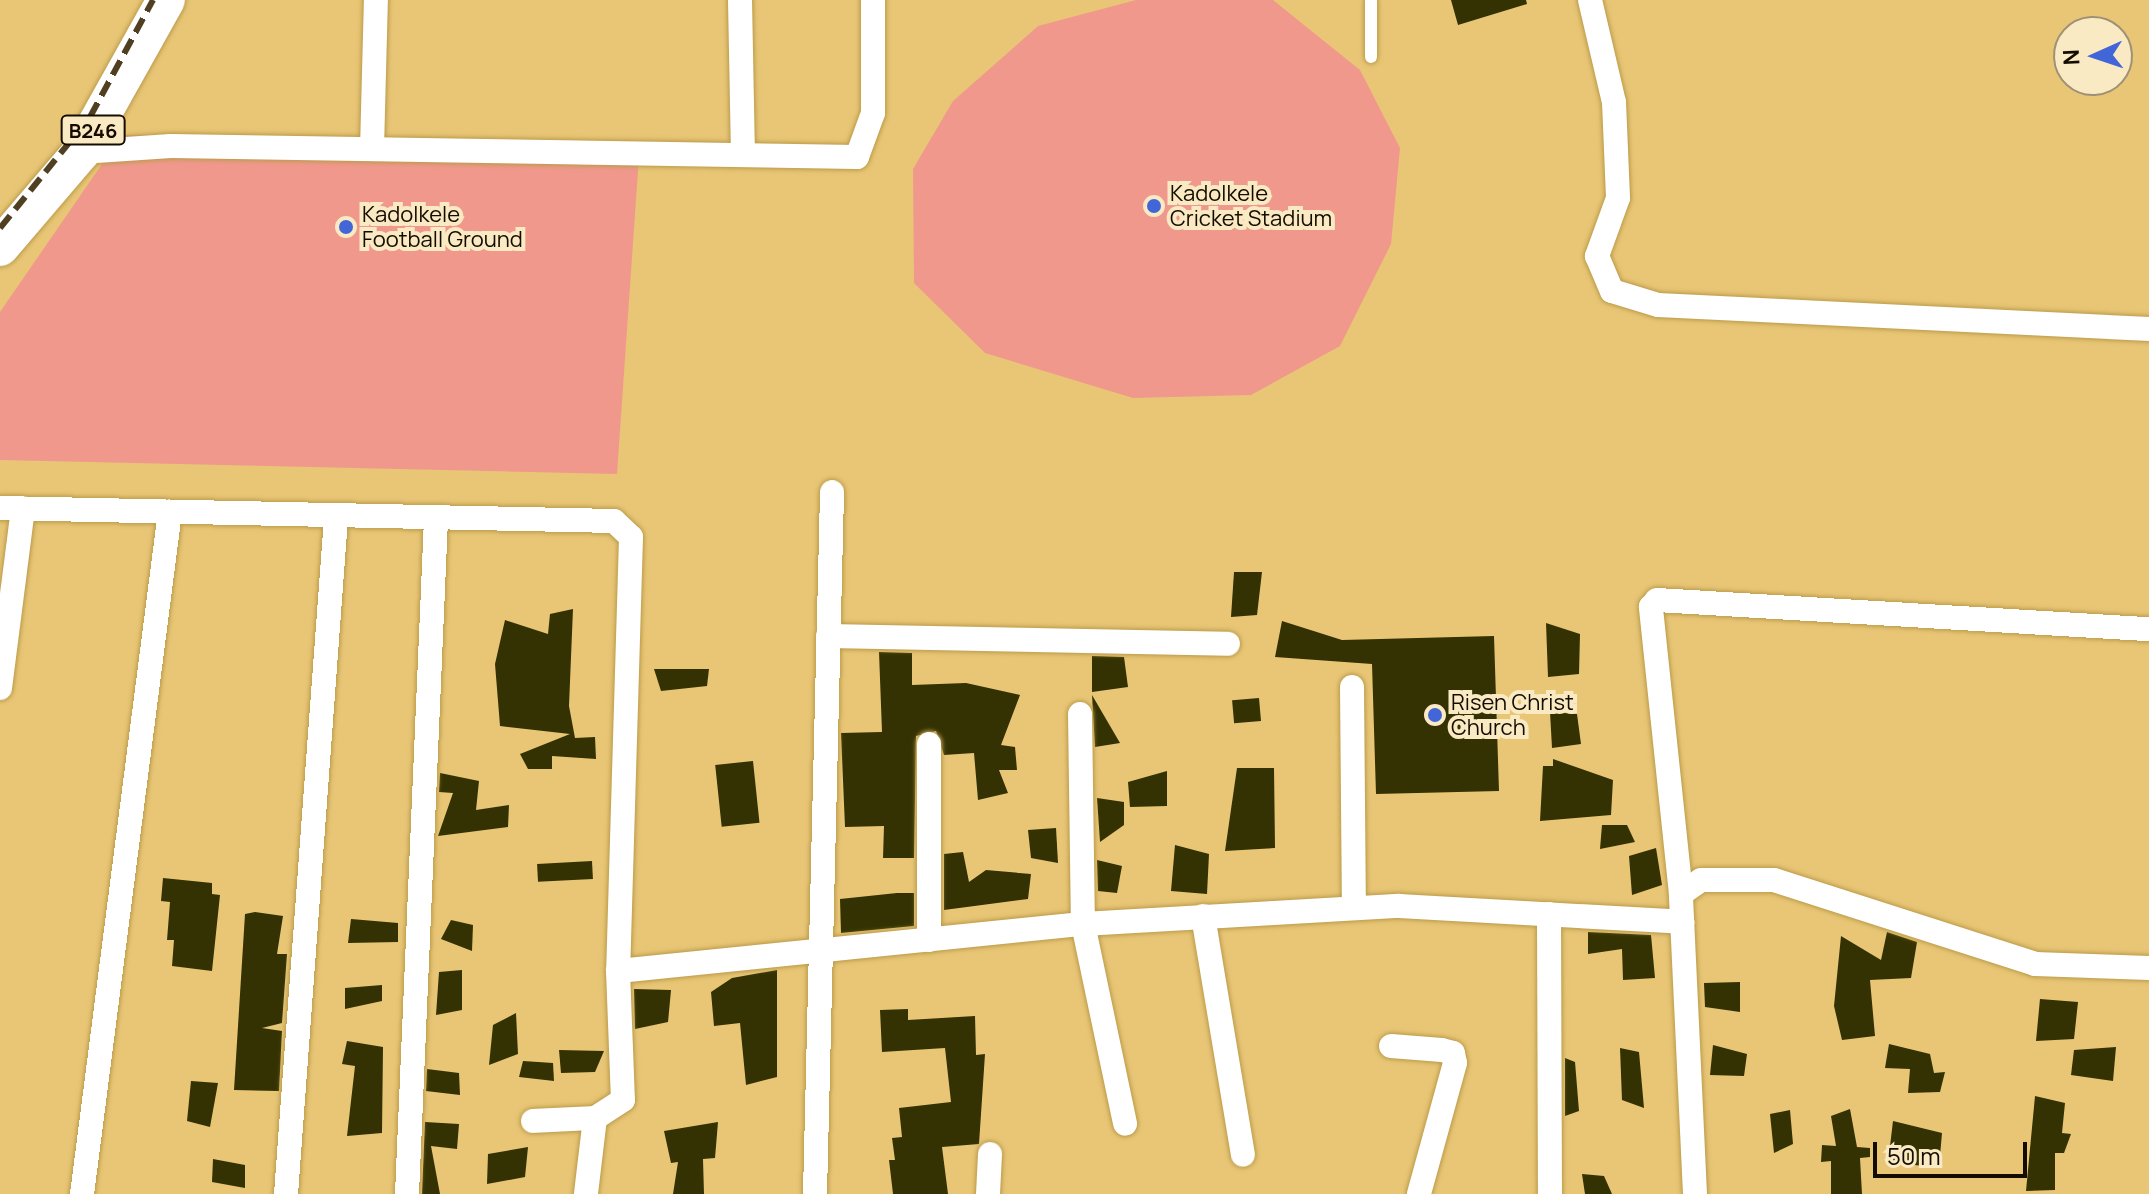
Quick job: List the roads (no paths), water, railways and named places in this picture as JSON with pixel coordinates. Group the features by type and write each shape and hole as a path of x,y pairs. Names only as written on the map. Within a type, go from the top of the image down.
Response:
{"main road":[{"name":"B246","path":"0,247 81,152 166,0"}],"street":[{"path":"372,149 376,0"},
{"path":"740,0 743,152"},
{"path":"81,152 171,146 743,152 857,157 873,113 873,0"},
{"path":"1590,0 1614,102 1618,198 1597,256 1612,291 1658,305 2149,329"},
{"path":"815,1194 832,492"},
{"path":"0,688 11,508 336,518 614,521 631,537 618,971 623,1100 595,1118 533,1121"},
{"path":"82,1194 170,512"},
{"path":"286,1194 336,518"},
{"path":"407,1194 436,519"},
{"path":"1695,1194 1681,894 1651,607 1657,600 2149,629"},
{"path":"828,636 1228,644"},
{"path":"1352,687 1354,908"},
{"path":"1080,714 1083,924 1125,1124"},
{"path":"929,744 929,940"},
{"path":"1681,894 1701,880 1774,880 2035,964 2149,968"},
{"path":"618,971 821,954 1083,924 1354,908 1683,922"},
{"path":"1549,914 1550,1194"},
{"path":"1203,916 1243,1155"},
{"path":"1391,1046 1442,1050 1453,1053 1455,1063 1419,1194"},
{"path":"586,1194 595,1118"},
{"path":"988,1194 990,1154"}],"lane":[{"path":"1371,0 1371,57"}],"railway":[{"path":"0,228 90,117 153,0"}],"place":[{"name":"Kadolkele Cricket Stadium","path":"1154,206"},
{"name":"Kadolkele Football Ground","path":"346,227"},
{"name":"Risen Christ Church","path":"1435,715"}]}
